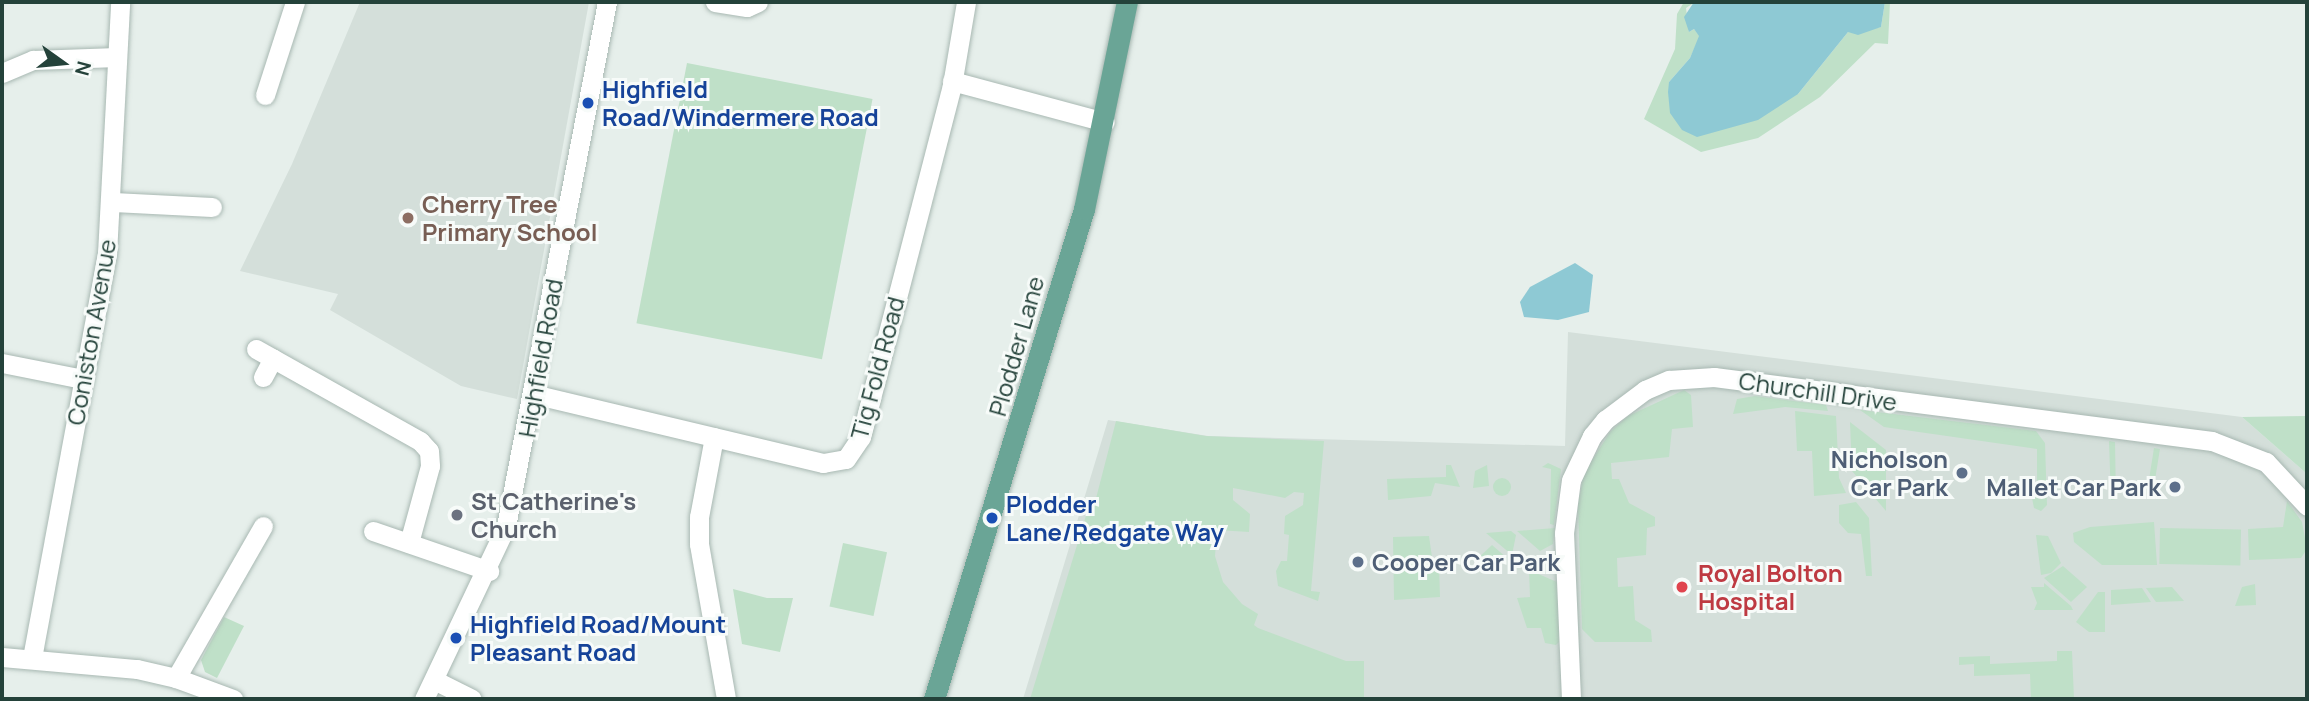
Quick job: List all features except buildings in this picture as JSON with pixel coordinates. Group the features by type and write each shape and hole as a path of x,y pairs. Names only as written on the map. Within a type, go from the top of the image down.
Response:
{"main road":[{"name":"Plodder Lane","path":"934,699 999,499 1105,122 1127,2"}],"street":[{"name":"Coniston Avenue","path":"32,658 113,202 120,2"},
{"path":"265,95 295,2"},
{"name":"Highfield Road","path":"424,699 488,572 509,515 607,2"},
{"path":"715,2 747,7 758,2"},
{"name":"Tig Fold Road","path":"533,394 834,464 856,449 952,81 966,2"},
{"path":"2,73 33,60 117,57"},
{"path":"952,81 1105,122"},
{"path":"113,202 212,207"},
{"path":"262,377 264,354 356,414 420,441 429,451 430,466 409,543"},
{"path":"2,363 83,379"},
{"name":"Churchill Drive","path":"1571,699 1564,533 1571,480 1592,436 1605,420 1645,390 1669,380 1714,377 2212,441 2266,462 2288,480 2307,506"},
{"path":"714,437 699,517 699,544 726,699"},
{"path":"176,678 263,526"},
{"path":"373,531 488,572"},
{"path":"2,657 32,658 176,678 220,697"},
{"path":"434,680 472,699"}],"shaded area":[{"name":"Cherry Tree Primary School","path":"360,2 589,2 517,399 461,386 330,310 338,294 240,271 292,164"},
{"name":"Royal Bolton Hospital","path":"1568,332 2242,417 2307,474 2307,699 1023,699 1108,420 1208,436 1565,446"}],"green space":[{"path":"1684,2 1695,2 1686,8 1689,32 1694,29 1700,36 1690,58 1669,82 1798,94 1848,32 1881,27 1885,2 1890,2 1888,44 1875,43 1820,97 1758,138 1701,152 1644,119 1675,49 1677,14"},
{"path":"687,63 873,99 822,359 636,323"},
{"path":"1684,390 1691,395 1693,427 1672,429 1669,457 1611,463 1612,479 1619,479 1629,503 1655,517 1655,526 1647,528 1646,555 1617,558 1618,587 1633,586 1635,620 1651,630 1652,642 1595,642 1582,629 1578,505 1584,473 1610,432 1628,416"},
{"path":"1755,396 1826,405 1828,411 1785,407 1733,414 1737,399"},
{"path":"1860,410 2036,431 2045,443 2047,505 2041,511 2034,508 2032,498 2037,495 2037,449 1884,427"},
{"path":"1795,411 1836,416 1839,478 1846,493 1814,496 1812,451 1797,451"},
{"path":"2307,416 2307,474 2242,417"},
{"path":"1116,421 1206,436 1324,441 1311,591 1320,592 1318,601 1278,586 1276,571 1281,561 1287,561 1289,535 1284,534 1285,516 1303,505 1304,493 1294,492 1285,498 1233,488 1233,500 1250,514 1249,532 1217,530 1215,556 1223,582 1242,604 1258,614 1254,625 1258,628 1346,661 1364,661 1364,699 1030,699 1088,509 1093,510"},
{"path":"1850,422 1886,450 1886,511 1852,471"},
{"path":"2109,441 2115,442 2116,499 2111,500"},
{"path":"2154,448 2160,449 2153,494 2147,493"},
{"path":"1548,463 1561,469 1554,525 1550,524 1551,469 1542,467"},
{"path":"1446,465 1451,465 1460,487 1435,483 1431,496 1388,500 1387,479 1446,477"},
{"path":"1487,465 1489,486 1473,488 1475,471"},
{"path":"1502,478 1508,481 1511,487 1508,493 1502,496 1496,493 1493,487 1496,481"},
{"path":"2287,501 2302,522 2307,549 2301,558 2249,560 2248,529 2283,527"},
{"path":"1856,502 1869,518 1872,576 1866,576 1861,534 1848,533 1839,523 1839,505"},
{"path":"2154,522 2157,565 2102,565 2074,542 2073,533 2090,527"},
{"path":"1555,528 1553,544 1540,551 1517,531"},
{"path":"2160,528 2241,529 2240,565 2159,564"},
{"path":"1511,531 1516,535 1512,555 1486,533"},
{"path":"2036,535 2048,536 2061,563 2051,573 2041,575"},
{"path":"1429,536 1433,564 1439,563 1440,597 1394,600 1393,537"},
{"path":"843,543 887,552 874,616 829,607"},
{"path":"1492,545 1507,558 1476,560"},
{"path":"2063,566 2087,587 2071,602 2044,578"},
{"path":"1529,570 1557,582 1560,641 1556,645 1545,643 1541,628 1527,628 1517,598 1530,597"},
{"path":"2044,583 2073,610 2034,610 2037,603 2031,587 2044,587"},
{"path":"2255,584 2256,605 2235,606 2242,587"},
{"path":"2172,587 2184,601 2156,602 2146,588"},
{"path":"2142,588 2151,602 2111,605 2111,590"},
{"path":"733,589 767,598 793,598 780,652 742,644"},
{"path":"2098,592 2105,592 2105,632 2089,632 2076,622"},
{"path":"224,617 244,626 217,678 205,672 201,660"},
{"path":"2057,651 2072,651 2074,699 2031,699 2030,674 1974,676 1974,664 1959,665 1959,657 1990,656 1990,664 2057,661"}],"water":[{"path":"1694,2 1885,2 1881,27 1858,35 1848,32 1798,94 1758,120 1697,137 1682,130 1670,113 1668,92 1669,82 1690,58 1699,36 1694,29 1689,32 1684,17"},
{"path":"1575,263 1593,275 1589,312 1558,320 1524,317 1520,302 1530,287"}],"place":[{"name":"Highfield Road/Windermere Road","path":"588,103"},
{"name":"Cherry Tree Primary School","path":"408,218"},
{"name":"Nicholson Car Park","path":"1962,473"},
{"name":"Mallet Car Park","path":"2175,487"},
{"name":"St Catherine's Church","path":"457,515"},
{"name":"Plodder Lane/Redgate Way","path":"992,518"},
{"name":"Cooper Car Park","path":"1358,562"},
{"name":"Royal Bolton Hospital","path":"1682,587"},
{"name":"Highfield Road/Mount Pleasant Road","path":"456,638"}]}
